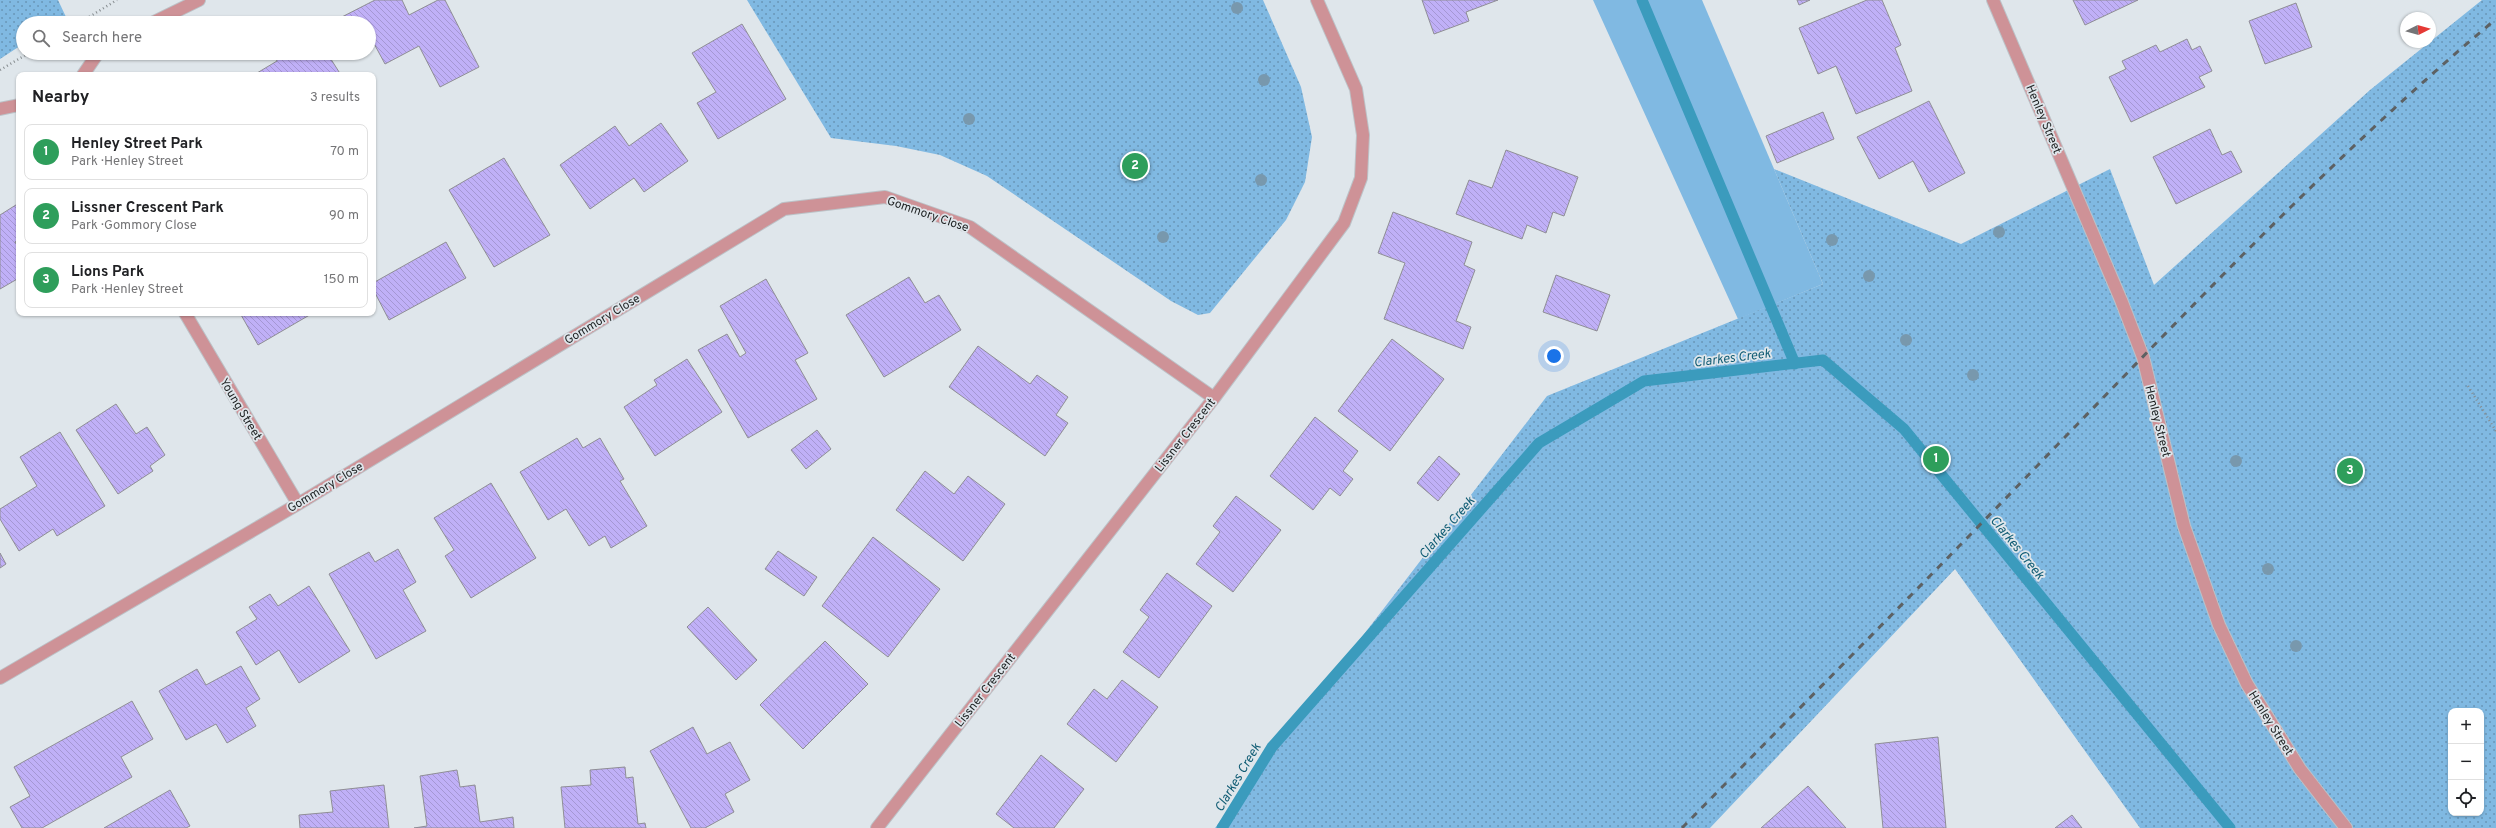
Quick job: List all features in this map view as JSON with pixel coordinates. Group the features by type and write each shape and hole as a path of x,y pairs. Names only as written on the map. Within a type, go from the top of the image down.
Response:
{"street":[{"path":"166,16 199,0"},
{"name":"Lissner Crescent","path":"877,828 1214,398 1344,223 1361,178 1363,135 1356,89 1317,0"},
{"name":"Henley Street","path":"1993,0 2121,300 2143,357 2184,526 2219,625 2247,684 2296,762 2346,828"},
{"path":"85,72 93,60"},
{"path":"0,109 16,106"},
{"name":"Gommory Close","path":"0,678 298,504 784,209 885,197 970,227 1214,398"},
{"name":"Young Street","path":"187,316 298,504"}],"path":[{"path":"91,16 117,0"},
{"path":"0,70 17,60"},
{"path":"2468,386 2496,431"}],"shaded area":[{"path":"0,0 58,0 66,16 16,16 16,49 0,59"},
{"path":"747,0 1263,0 1301,87 1312,137 1305,182 1286,220 1210,313 1198,315 1171,301 987,176 940,155 896,146 831,138"},
{"path":"1593,0 1702,0 1823,284 1738,319"},
{"path":"2482,0 2496,0 2496,828 2140,828 1955,569 1710,828 1215,828 1547,396 1823,284 1774,169 1961,244 2110,169 2154,285 2370,90 2422,48 2436,48 2436,37"}],"building":[{"path":"375,0 402,0 409,15 438,0 445,0 479,67 440,87 419,46 385,64 376,47 376,16 344,16"},
{"path":"1422,0 1498,0 1466,12 1469,21 1434,34"},
{"path":"1797,0 1810,0 1799,5"},
{"path":"1867,0 1882,0 1901,45 1895,48 1912,91 1856,114 1836,66 1818,74 1799,28"},
{"path":"2073,0 2138,0 2085,25"},
{"path":"2296,3 2312,47 2265,64 2249,21"},
{"path":"742,24 786,99 718,139 697,103 716,92 692,53"},
{"path":"2187,39 2192,50 2200,46 2212,71 2199,77 2205,87 2131,122 2109,77 2126,69 2122,61 2156,45 2160,52"},
{"path":"331,60 339,72 259,72 277,61"},
{"path":"1929,101 1965,173 1929,192 1913,161 1879,179 1857,137"},
{"path":"1823,112 1834,139 1777,163 1766,136"},
{"path":"661,123 688,161 644,192 634,178 590,209 560,165 615,126 629,146"},
{"path":"2210,129 2222,155 2231,151 2242,172 2176,204 2153,157"},
{"path":"1506,150 1578,177 1564,216 1553,212 1546,233 1527,225 1522,239 1456,214 1469,180 1492,188"},
{"path":"504,158 550,235 494,267 449,190"},
{"path":"16,205 16,280 0,289 0,215"},
{"path":"1393,212 1472,242 1464,265 1475,270 1456,321 1471,327 1463,349 1384,319 1405,263 1378,253"},
{"path":"446,242 466,278 389,320 376,295 376,281"},
{"path":"1556,275 1610,295 1597,331 1543,312"},
{"path":"909,277 925,303 939,295 961,330 884,377 846,315"},
{"path":"766,279 808,353 795,360 817,399 748,438 698,350 727,334 740,357 746,353 720,306"},
{"path":"242,316 308,316 258,345"},
{"path":"1392,339 1444,379 1390,451 1338,411"},
{"path":"978,346 1030,384 1037,375 1068,397 1056,415 1068,423 1045,456 949,387"},
{"path":"687,359 722,412 655,456 624,407 657,385 654,380"},
{"path":"116,404 136,434 147,427 165,455 150,466 153,471 118,494 76,430"},
{"path":"1315,417 1358,451 1343,471 1353,479 1340,496 1330,488 1313,510 1270,476"},
{"path":"817,430 831,449 806,469 791,450"},
{"path":"60,432 105,506 57,536 53,529 19,551 0,519 0,509 37,486 20,457"},
{"path":"577,438 583,448 600,438 624,479 620,481 647,526 611,548 605,536 589,546 566,509 548,520 520,472"},
{"path":"1439,456 1460,474 1438,501 1417,483"},
{"path":"925,471 954,494 968,476 1005,504 963,561 896,510"},
{"path":"491,483 536,558 471,598 445,556 454,550 434,518"},
{"path":"1236,496 1281,530 1233,592 1196,564 1220,532 1213,526"},
{"path":"873,537 940,589 888,657 822,606"},
{"path":"398,549 416,582 403,590 426,631 376,659 329,574 369,552 375,562"},
{"path":"778,551 817,577 804,596 765,569"},
{"path":"0,553 6,564 0,568"},
{"path":"1167,573 1212,606 1159,678 1123,652 1149,617 1140,610"},
{"path":"309,586 350,651 299,683 279,650 256,665 236,632 257,619 249,607 270,594 278,606"},
{"path":"708,607 757,660 736,680 687,627"},
{"path":"825,641 868,684 803,749 760,705"},
{"path":"241,666 260,699 246,708 256,726 227,743 216,724 186,740 159,691 197,669 206,685"},
{"path":"1122,680 1158,707 1116,762 1067,724 1094,689 1107,699"},
{"path":"132,701 153,739 121,757 132,777 42,828 22,828 10,807 30,796 14,767"},
{"path":"693,727 707,754 730,742 750,780 725,794 734,812 705,828 691,828 650,751"},
{"path":"1938,737 1946,828 1883,828 1875,744"},
{"path":"1041,755 1084,789 1054,828 1014,828 996,814"},
{"path":"625,767 626,778 633,777 638,824 645,823 646,828 565,828 561,787 591,785 590,770"},
{"path":"457,770 460,787 475,785 480,822 513,817 514,828 414,828 427,826 420,776"},
{"path":"384,785 389,828 300,828 299,815 333,812 330,791"},
{"path":"1808,786 1846,828 1761,828"},
{"path":"170,790 190,826 186,828 104,828"},
{"path":"2072,815 2082,828 2055,828"}],"waterway":[{"path":"1642,0 1795,364"},
{"name":"Clarkes Creek","path":"1222,828 1272,747 1539,443 1644,381 1823,360 1904,429 2230,828"}],"railway":[{"path":"1682,828 2223,275 2329,169 2439,68 2496,19"}],"place":[{"name":"Lissner Crescent Park","path":"1135,166"},
{"name":"Henley Street Park","path":"1936,459"},
{"name":"Lions Park","path":"2350,471"}]}
